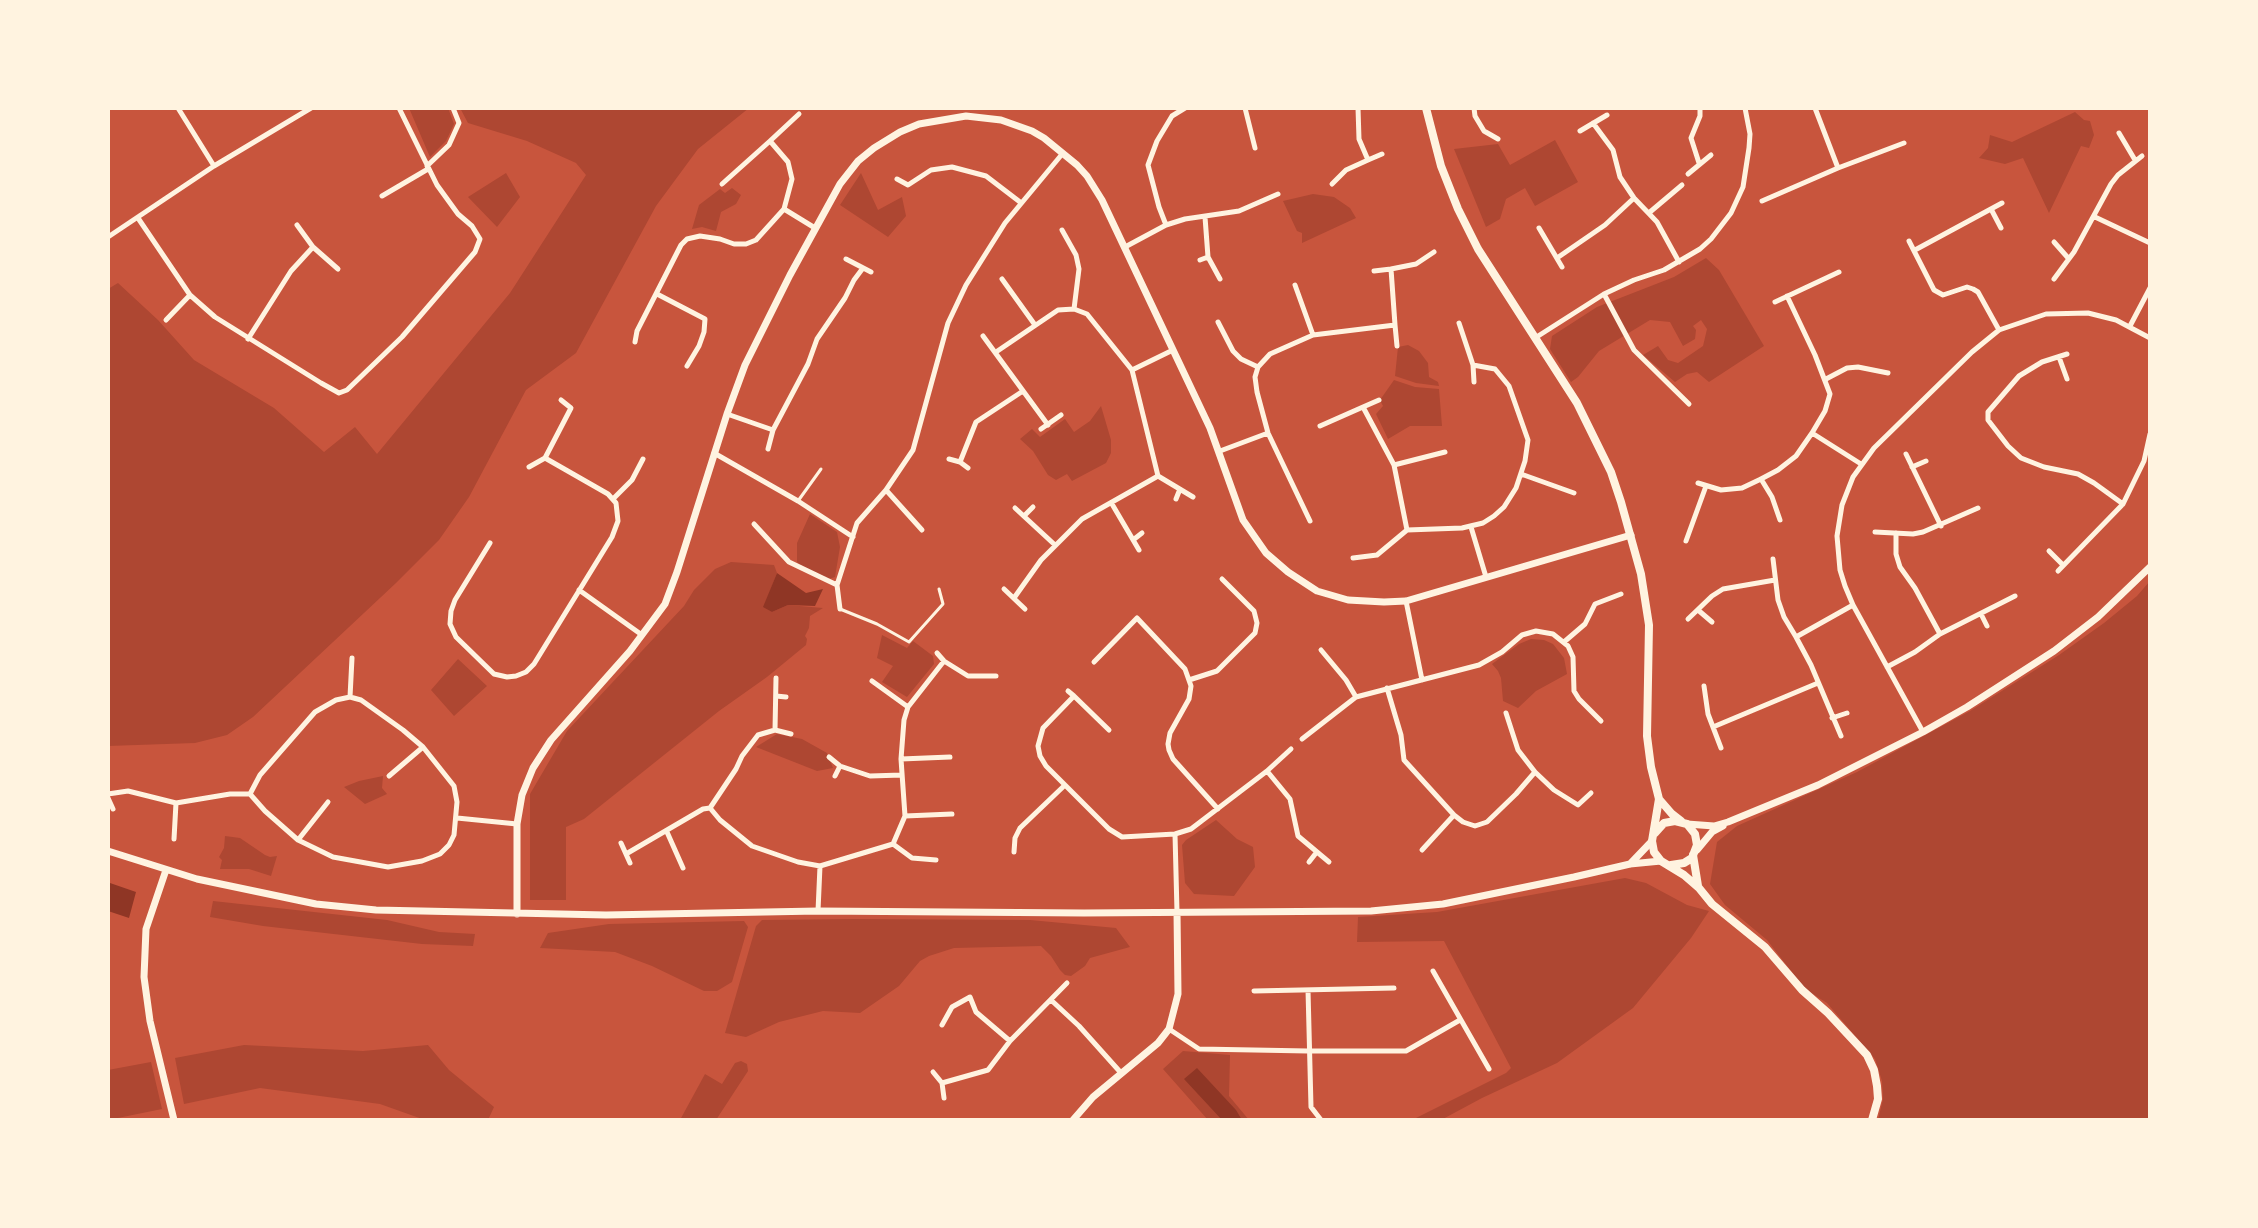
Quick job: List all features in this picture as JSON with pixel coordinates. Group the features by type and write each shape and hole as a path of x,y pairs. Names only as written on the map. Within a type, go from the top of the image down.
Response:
{"main road":[{"path":"1426,108 1441,166 1458,209 1478,249 1577,403 1608,466 1631,535 1648,609 1647,736 1659,799 1653,837 1654,852 1765,947 1802,990 1867,1055 1877,1086 1878,1099 1872,1120"},
{"path":"1659,799 1695,834 1695,877 1699,888"},
{"path":"1653,837 1664,823 1684,823"},
{"path":"1664,863 1674,866 1684,863 1694,853"}],"street":[{"path":"178,108 214,166"},
{"path":"108,236 214,166 311,108"},
{"path":"138,218 190,295 215,317 339,393 347,390 402,337 475,252 480,239 452,206 428,167 399,108"},
{"path":"382,196 428,167 449,145 459,123 453,108"},
{"path":"1166,225 1148,165 1157,141 1172,116 1185,108"},
{"path":"1245,108 1255,148"},
{"path":"1358,108 1359,139 1368,160"},
{"path":"1474,108 1484,131 1498,139"},
{"path":"1699,163 1691,138 1700,108"},
{"path":"1535,338 1604,294 1664,270 1711,239 1737,202 1749,159 1750,134 1745,108"},
{"path":"1815,108 1838,168"},
{"path":"517,914 517,824 522,795 533,768 542,752 658,616 671,590 745,365 815,228 849,171 874,148 919,124 966,112 1001,120 1044,138 1077,165 1095,187 1125,247 1220,451 1243,520 1258,543 1278,564 1317,591 1348,600 1406,601 1631,535"},
{"path":"722,184 799,114"},
{"path":"1580,131 1607,115"},
{"path":"1593,123 1613,150 1620,177 1634,198 1657,222 1679,262"},
{"path":"2119,133 2135,160"},
{"path":"635,342 637,331 681,245 687,239 700,236 746,244 756,240 784,209 792,179 788,162 770,141"},
{"path":"1762,201 1904,143"},
{"path":"840,609 837,585 857,523 886,490 913,450 948,323 966,285 1020,202 1063,153"},
{"path":"1332,184 1346,170 1382,154"},
{"path":"1688,174 1711,155"},
{"path":"2054,279 2095,217 2111,184 2142,156"},
{"path":"897,179 908,185 931,170 952,167 986,176 1020,202"},
{"path":"1650,212 1682,185"},
{"path":"1125,247 1166,225 1239,211 1278,194"},
{"path":"1557,258 1605,225 1634,198"},
{"path":"1915,250 2002,203"},
{"path":"784,209 815,228"},
{"path":"1991,209 2001,228"},
{"path":"1205,217 1208,257 1220,279"},
{"path":"2095,217 2150,243"},
{"path":"297,225 313,247 338,269"},
{"path":"1539,228 1562,267"},
{"path":"1062,230 1078,262 1074,309"},
{"path":"1909,241 1934,290 1943,295 1967,287 1978,292 1999,330"},
{"path":"2054,242 2069,259"},
{"path":"248,339 291,271 313,247"},
{"path":"1374,271 1416,264 1434,252"},
{"path":"1200,260 1208,257"},
{"path":"846,259 871,272"},
{"path":"768,449 773,430 808,364 817,339 863,268"},
{"path":"1391,269 1397,346"},
{"path":"1775,302 1839,272"},
{"path":"1002,279 1035,325"},
{"path":"1295,285 1313,335"},
{"path":"2130,326 2150,288"},
{"path":"657,294 705,319 699,346 687,366"},
{"path":"1604,294 1634,350 1689,404"},
{"path":"166,320 190,295"},
{"path":"1698,483 1721,490 1742,488 1778,470 1796,456 1829,401 1826,379 1787,296"},
{"path":"996,352 1061,309 1074,309 1087,314 1132,370 1158,476 1193,497"},
{"path":"1923,732 1853,605 1840,570 1837,536 1842,505 1853,477 1898,424 1999,330 2058,312 2101,315 2150,338"},
{"path":"1218,322 1233,351 1241,359 1258,367"},
{"path":"1459,323 1473,365 1474,382"},
{"path":"1310,521 1268,433 1257,392 1255,377 1258,367 1275,351 1313,335 1395,325"},
{"path":"983,336 1048,425"},
{"path":"1132,370 1173,350"},
{"path":"2067,354 2042,362 2019,376 1988,412 1988,420 2021,458 2044,467 2078,474 2123,504"},
{"path":"2059,357 2067,379"},
{"path":"1353,558 1377,555 1407,530 1440,530 1483,523 1500,511 1512,496 1521,474 1528,440 1509,386 1495,369 1473,365"},
{"path":"1826,379 1847,368 1888,373"},
{"path":"960,462 976,422 1023,391"},
{"path":"529,467 545,458 571,408 561,400"},
{"path":"1320,426 1379,400"},
{"path":"1363,407 1394,465 1407,530"},
{"path":"727,414 773,430"},
{"path":"1041,429 1061,415"},
{"path":"1220,451 1268,433"},
{"path":"1812,433 1861,464"},
{"path":"2058,571 2123,504 2144,461 2150,434"},
{"path":"1394,465 1445,452"},
{"path":"714,453 853,537"},
{"path":"1906,454 1941,526"},
{"path":"490,543 455,600 449,618 456,637 494,674 516,676 534,664 618,524 617,509 608,494 545,458"},
{"path":"613,499 632,480 643,459"},
{"path":"949,459 968,468"},
{"path":"1912,467 1926,461"},
{"path":"1521,474 1574,493"},
{"path":"1014,598 1041,560 1082,519 1158,476"},
{"path":"1761,479 1772,497 1780,520"},
{"path":"1686,541 1706,486"},
{"path":"1176,499 1180,489"},
{"path":"886,490 922,530"},
{"path":"1112,504 1139,550"},
{"path":"1024,516 1033,507"},
{"path":"1015,508 1055,545"},
{"path":"1875,532 1923,532 1978,508"},
{"path":"754,524 789,562 837,585"},
{"path":"1471,527 1486,577"},
{"path":"1133,540 1142,533"},
{"path":"1896,533 1896,554 1900,567 1940,634"},
{"path":"2049,551 2063,565"},
{"path":"1773,559 1784,617 1811,665 1841,736"},
{"path":"1684,823 1714,826 1728,822 1830,779 1923,732 2054,651 2098,617 2150,567"},
{"path":"1189,680 1217,671 1255,633 1257,623 1254,611 1222,579"},
{"path":"1688,619 1723,589 1775,580"},
{"path":"1004,589 1025,609"},
{"path":"579,590 642,635"},
{"path":"1564,642 1585,624 1595,604 1621,594"},
{"path":"1887,667 1940,634 2015,596"},
{"path":"1406,601 1422,680"},
{"path":"1796,637 1853,605"},
{"path":"1698,610 1712,622"},
{"path":"1981,614 1987,626"},
{"path":"1094,662 1137,618 1185,669 1189,680 1189,699 1170,733 1168,744 1173,759 1218,809"},
{"path":"1302,739 1356,697 1479,665 1531,632 1547,632 1564,642 1573,657 1574,691 1601,721"},
{"path":"1321,650 1356,697"},
{"path":"937,653 968,676 996,676"},
{"path":"350,697 352,658"},
{"path":"893,844 905,816 901,759 904,720 908,707 944,661"},
{"path":"775,730 776,678"},
{"path":"872,681 908,707"},
{"path":"1713,727 1818,683"},
{"path":"1704,686 1708,714 1721,748"},
{"path":"1387,688 1401,735 1404,760 1463,822 1475,826 1487,822 1535,772"},
{"path":"1068,691 1109,730"},
{"path":"776,696 786,697"},
{"path":"1074,696 1043,728 1038,746 1042,761 1118,835 1175,834 1199,825 1291,749"},
{"path":"113,809 108,796 128,791 176,803 230,794 250,794 298,840 333,857 388,867 422,861 440,854 454,835 457,818 454,786 423,747 361,700 350,697 336,700 315,712 267,766 250,794"},
{"path":"1506,713 1518,750 1554,790 1578,805 1591,793"},
{"path":"1832,718 1847,713"},
{"path":"626,854 703,809 710,808 758,735 775,730 791,734"},
{"path":"389,776 423,747"},
{"path":"829,757 840,766 870,776 902,775"},
{"path":"901,759 950,757"},
{"path":"835,776 840,766"},
{"path":"1267,771 1290,799 1298,836 1329,862"},
{"path":"1014,852 1015,838 1020,828 1065,785"},
{"path":"298,840 328,802"},
{"path":"174,839 176,803"},
{"path":"710,808 720,820 761,850 798,862 820,866 893,844"},
{"path":"905,816 952,814"},
{"path":"1422,850 1454,815"},
{"path":"457,818 517,824"},
{"path":"1694,853 1712,832 1728,822"},
{"path":"667,832 682,866 688,862"},
{"path":"1076,1119 1093,1097 1158,1043 1169,1029 1178,994 1175,834"},
{"path":"1630,864 1653,837"},
{"path":"621,843 630,863"},
{"path":"893,844 912,858 936,860"},
{"path":"108,851 232,888 316,904 376,910 606,915 818,911 1371,911 1443,904 1630,864 1664,863"},
{"path":"1309,862 1316,853"},
{"path":"818,911 820,866"},
{"path":"166,870 146,929 144,977 150,1021 174,1120"},
{"path":"1433,971 1489,1069"},
{"path":"942,1083 988,1070 1010,1041 1067,983"},
{"path":"1254,991 1394,988"},
{"path":"1308,990 1311,1107 1321,1120"},
{"path":"942,1025 952,1007 970,997 976,1012 1010,1041"},
{"path":"1051,1000 1122,1074"},
{"path":"1169,1029 1199,1049 1406,1051 1460,1020"},
{"path":"933,1072 942,1083 944,1098"}],"lane":[{"path":"798,501 821,469"},
{"path":"840,609 877,624 909,642 943,604 939,589"}],"shaded area":[{"path":"409,108 448,108 454,124 446,141 430,157"},
{"path":"460,108 749,108 698,149 656,206 576,353 526,390 469,497 439,540 396,583 253,717 227,735 195,743 108,746 108,289 118,283 158,320 194,360 274,408 324,452 355,427 377,454 510,293 586,175 576,163 527,141 468,123"},
{"path":"2075,112 2090,121 2094,135 2089,148 2081,146 2049,213 2023,158 2005,164 1979,158 1988,148 1990,135 2012,142"},
{"path":"1555,140 1578,182 1535,206 1525,188 1506,199 1500,219 1486,227 1454,149 1498,144 1510,165"},
{"path":"506,173 520,197 497,227 468,197"},
{"path":"861,173 878,210 902,197 906,216 888,237 840,205"},
{"path":"732,188 741,195 736,204 721,212 716,231 702,227 692,229 699,205 720,189 725,193"},
{"path":"1313,194 1334,197 1350,208 1356,218 1302,243 1302,233 1297,231 1283,201"},
{"path":"1706,258 1719,270 1764,346 1709,382 1697,372 1675,382 1643,355 1658,346 1668,360 1678,363 1703,346 1707,329 1701,320 1693,326 1695,339 1683,346 1670,322 1650,320 1599,351 1571,382 1550,349 1552,336 1597,307 1674,277"},
{"path":"1408,345 1419,351 1428,363 1429,377 1439,386 1395,376 1398,347"},
{"path":"1394,380 1415,387 1439,389 1442,426 1410,426 1388,439 1376,414 1383,406 1380,400"},
{"path":"1101,406 1111,440 1111,453 1106,463 1072,481 1067,474 1056,480 1048,475 1033,451 1020,439 1032,429 1040,437 1065,419 1074,432 1090,421"},
{"path":"810,514 837,532 840,547 835,577 828,579 797,562 797,543"},
{"path":"731,562 774,565 777,573 764,606 772,612 788,605 823,608 810,616 806,645 584,819 566,827 566,900 530,900 530,794 567,731 684,606 694,590 715,569"},
{"path":"777,573 806,593 823,589 815,606 788,605 772,612 763,607"},
{"path":"2150,581 2150,1120 1878,1120 1883,1099 1882,1081 1875,1059 1827,1003 1805,989 1767,940 1725,905 1710,884 1717,842 1737,826 1857,772 1970,711 2104,623"},
{"path":"882,635 907,648 913,641 933,656 934,664 907,697 882,682 893,666 877,658"},
{"path":"1531,639 1553,644 1564,658 1567,674 1536,691 1518,708 1503,701 1501,678 1492,664"},
{"path":"458,659 487,686 454,716 431,690"},
{"path":"777,734 802,739 827,753 833,768 817,771 756,747"},
{"path":"383,776 382,788 387,794 365,804 344,787 359,781"},
{"path":"1216,820 1237,839 1253,847 1255,867 1234,896 1194,894 1185,883 1182,845"},
{"path":"225,836 240,838 265,855 277,856 271,876 249,869 220,869 222,860 219,857"},
{"path":"1625,878 1646,883 1687,905 1709,911 1691,938 1633,1008 1557,1063 1441,1120 1412,1120 1511,1068 1444,941 1357,942 1358,917 1437,912"},
{"path":"110,883 136,892 129,918 108,911"},
{"path":"213,901 387,920 439,932 475,934 473,946 422,944 263,926 210,917"},
{"path":"762,920 1030,920 1116,928 1130,947 1090,958 1071,976 1060,970 1041,946 954,948 920,961 899,986 860,1013 823,1011 779,1022 746,1037 725,1033 756,926"},
{"path":"744,921 748,927 732,982 717,991 704,991 615,952 540,948 548,933 609,924"},
{"path":"244,1045 363,1051 428,1045 449,1070 494,1107 488,1120 425,1120 380,1104 260,1088 184,1104 175,1058"},
{"path":"1183,1051 1230,1055 1229,1096 1249,1120 1208,1120 1163,1069"},
{"path":"741,1061 747,1064 748,1071 716,1120 680,1120 705,1074 722,1084 735,1063"},
{"path":"151,1062 162,1109 108,1120 108,1070"},
{"path":"1197,1068 1242,1120 1222,1120 1184,1079"}]}
